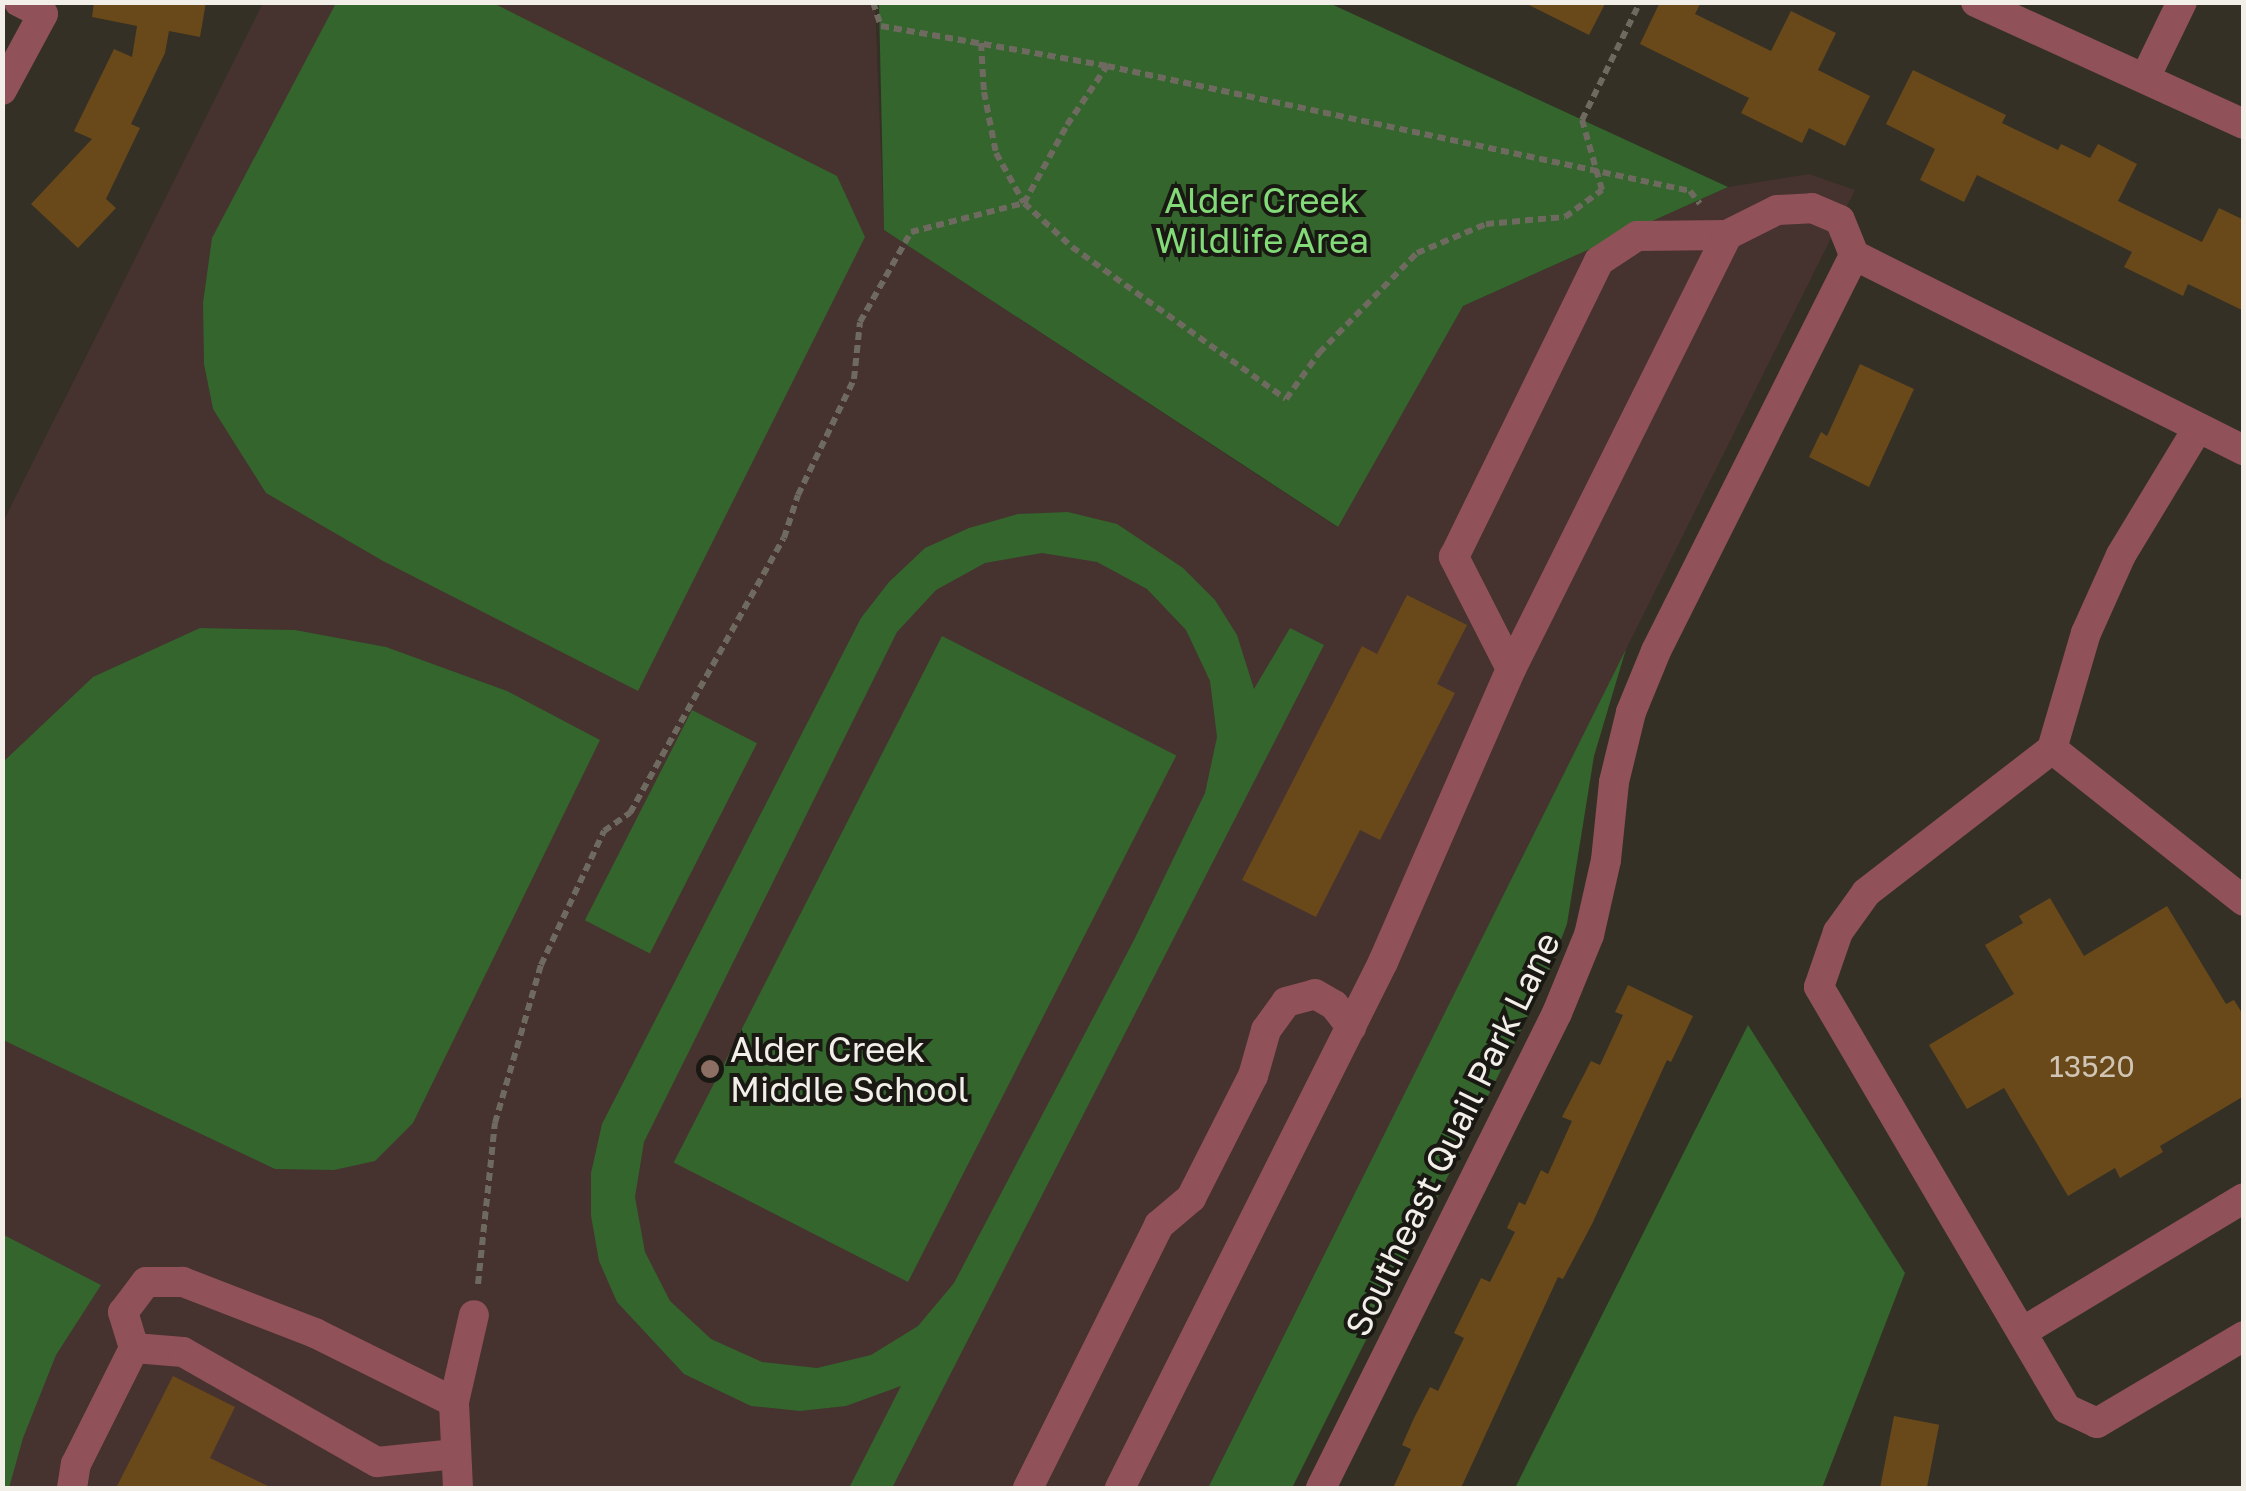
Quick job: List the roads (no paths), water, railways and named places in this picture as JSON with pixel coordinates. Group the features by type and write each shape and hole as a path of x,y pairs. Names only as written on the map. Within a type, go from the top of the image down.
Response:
{"street":[{"path":"2,90 42,14 19,2"},
{"path":"1976,2 2146,76 2244,124"},
{"path":"2146,76 2182,2"},
{"path":"1511,669 1454,557 1599,261 1638,236 1727,236 1777,210 1812,208 1840,220 1854,254 2244,450"},
{"path":"1120,1488 1351,1027 1511,669 1727,236"},
{"name":"Southeast Quail Park Lane","path":"1321,1488 1557,1013 1589,935 1606,860 1614,782 1631,712 1656,652 1854,254"},
{"path":"2198,428 2121,555 2086,633 2052,749 1866,893 1838,932 1819,987 2067,1409 2097,1423 2244,1336"},
{"path":"2052,749 2084,770 2118,804 2244,901"},
{"path":"1028,1488 1160,1225 1190,1198 1252,1076 1266,1030 1286,1002 1314,994 1334,1005 1351,1027"},
{"path":"2022,1332 2244,1198"},
{"path":"72,1488 76,1464 134,1348 123,1312 146,1282 183,1282 314,1333 454,1402"},
{"path":"458,1488 454,1402 474,1315"},
{"path":"134,1348 184,1352 377,1462 456,1454"}],"place":[{"name":"Alder Creek Middle School","path":"710,1069"}],"park label":[{"name":"Alder Creek Wildlife Area","path":"1262,220"}]}
